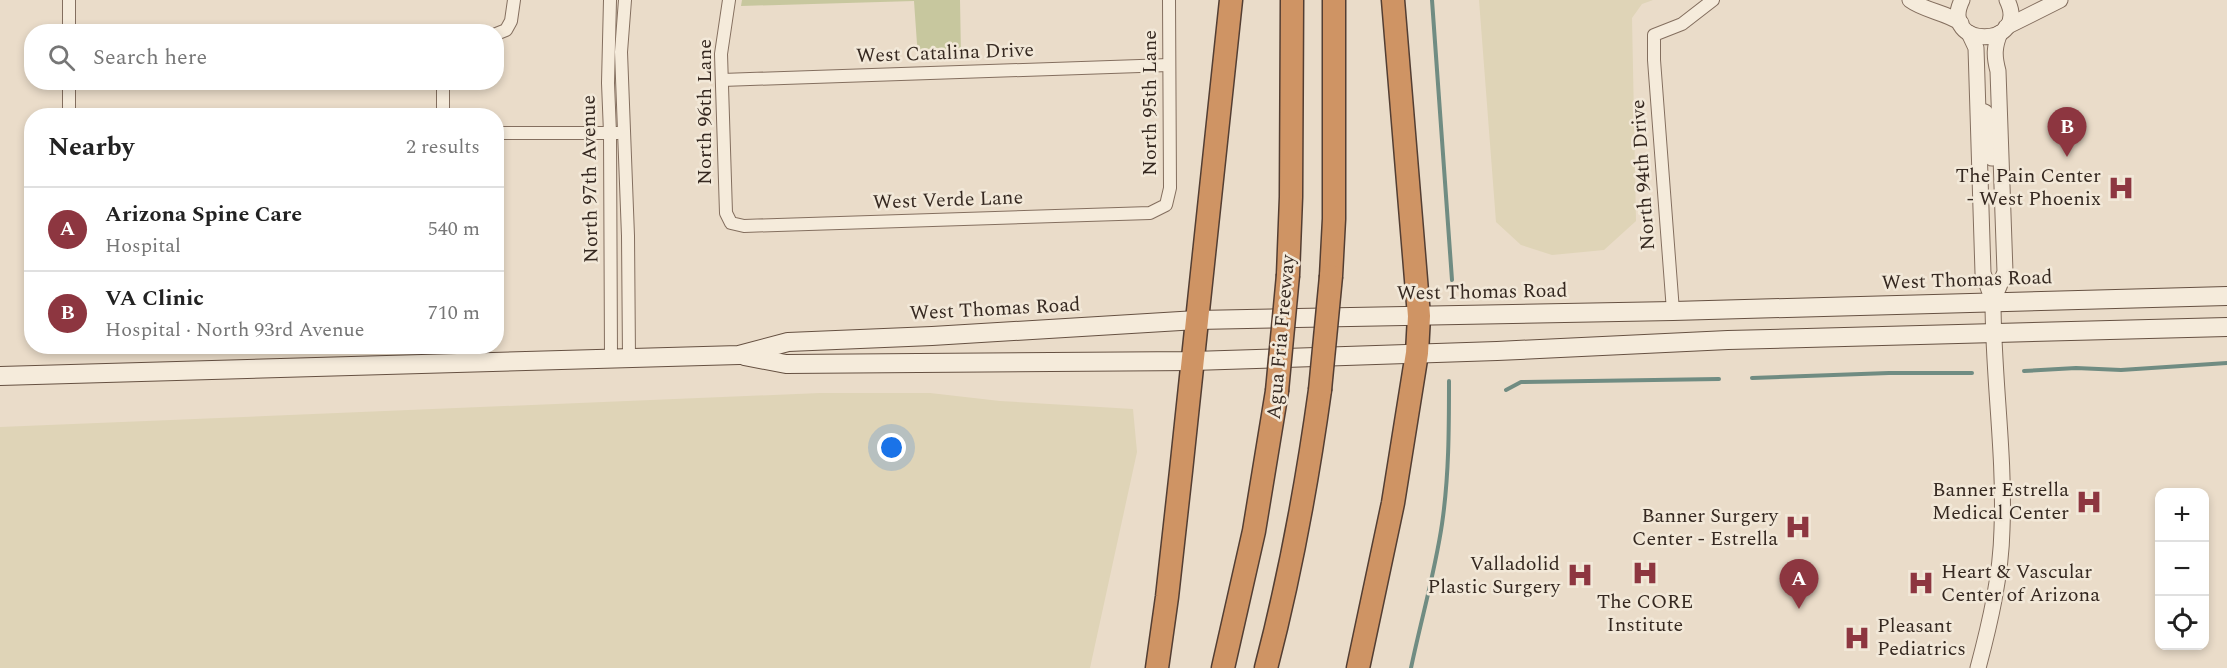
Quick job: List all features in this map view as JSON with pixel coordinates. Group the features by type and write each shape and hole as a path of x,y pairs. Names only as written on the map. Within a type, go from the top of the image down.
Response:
{"highway":[{"path":"1157,668 1167,597 1231,0"},
{"name":"Agua Fria Freeway","path":"1223,668 1254,531 1277,391 1288,275 1291,197 1292,0"},
{"path":"1266,668 1287,583 1302,506 1320,390 1331,276 1334,210 1334,0"},
{"path":"1358,668 1393,503 1417,353 1419,316 1393,0"}],"main road":[{"name":"West Thomas Road","path":"739,355 788,342 1197,320 1673,311 2227,296"},
{"path":"2182,297 2227,309"},
{"path":"1728,340 1732,323 1742,308"},
{"name":"West Thomas Road","path":"0,376 739,355 786,364 1193,361 1728,340 2227,327"}],"street":[{"path":"69,0 69,24"},
{"path":"504,30 511,21 513,0"},
{"name":"North 97th Avenue","path":"610,0 608,83 620,357"},
{"name":"North 97th Avenue","path":"620,357 628,236 621,52 625,0"},
{"name":"North 96th Lane","path":"729,0 721,54 726,213 731,223"},
{"name":"North 95th Lane","path":"1166,205 1170,188 1169,0"},
{"name":"North 94th Drive","path":"1673,311 1654,35 1682,24 1713,0"},
{"path":"1910,0 1916,5 1952,17 1965,28 1985,38 2060,0"},
{"path":"1962,0 1959,14 1976,48 1983,273 1993,301 2003,491 1998,573 1987,635 1978,668"},
{"path":"1993,301 2005,272 1998,71 1995,48 2010,12 2007,0"},
{"path":"1998,71 2006,46 2021,20"},
{"name":"West Catalina Drive","path":"722,80 1169,65"},
{"path":"69,90 69,108"},
{"path":"443,90 443,108"},
{"path":"1978,110 1987,115 1993,165 2002,195"},
{"path":"504,133 624,133"},
{"name":"West Verde Lane","path":"731,223 744,226 1149,213 1166,205"}],"shaded area":[{"path":"1479,0 1653,0 1642,4 1632,18 1636,221 1604,250 1552,255 1521,245 1496,222"},
{"path":"820,393 930,393 1000,401 1133,409 1137,452 1090,668 0,668 0,427"}],"green space":[{"path":"742,0 960,0 961,57 918,58 914,1 741,6"}],"waterway":[{"path":"1432,0 1452,280"},
{"path":"2024,371 2076,368 2121,370 2227,363"},
{"path":"1752,378 1889,373 1972,373"},
{"path":"1506,390 1521,382 1719,379"},
{"path":"1411,668 1442,524 1449,434 1449,381"}],"place":[{"name":"VA Clinic","path":"2067,157"},
{"name":"The Pain Center - West Phoenix","path":"2121,188"},
{"name":"Banner Estrella Medical Center","path":"2089,502"},
{"name":"Banner Surgery Center - Estrella","path":"1798,527"},
{"name":"The CORE Institute","path":"1645,573"},
{"name":"Valladolid Plastic Surgery","path":"1580,575"},
{"name":"Heart & Vascular Center of Arizona","path":"1921,583"},
{"name":"Arizona Spine Care","path":"1799,609"},
{"name":"Pleasant Pediatrics","path":"1857,638"}]}
